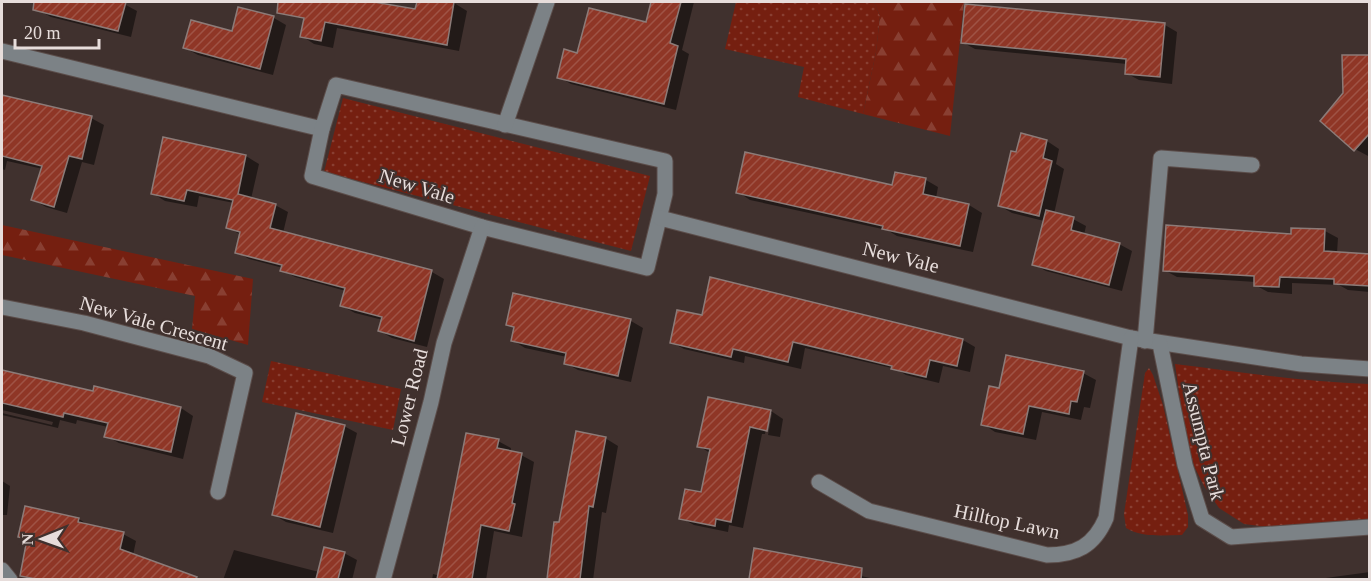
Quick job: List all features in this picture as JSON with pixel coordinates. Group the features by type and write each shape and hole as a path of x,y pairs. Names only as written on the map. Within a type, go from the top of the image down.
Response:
{"street":[{"path":"505,125 547,2"},
{"path":"2,51 322,129"},
{"name":"New Vale","path":"336,85 505,125 665,161 665,194 647,268 482,227 312,176 322,129 336,85"},
{"path":"1145,341 1161,158 1252,165"},
{"name":"New Vale","path":"660,218 1145,341"},
{"name":"Lower Road","path":"383,579 431,402 444,343 482,227"},
{"name":"New Vale Crescent","path":"2,307 84,323 209,356 245,373 218,492"},
{"name":"Assumpta Park","path":"1370,369 1301,364 1145,341 1202,519 1231,537 1370,527"},
{"name":"Hilltop Lawn","path":"819,482 868,511 1047,555 1074,552 1094,539 1106,518 1145,341"},
{"path":"2,570 10,579"}],"green space":[{"path":"736,2 874,2 880,16 876,52 863,114 798,97 804,67 725,49"},
{"path":"874,2 964,2 950,136 863,114 876,52 880,16"},
{"path":"343,98 650,176 631,251 324,172"},
{"path":"2,225 253,279 248,345 192,329 195,296 2,255"},
{"path":"271,361 401,389 393,430 262,402"},
{"path":"1175,364 1296,379 1369,384 1369,519 1268,527 1244,524 1219,508 1194,466 1184,427"},
{"path":"1149,368 1163,405 1188,515 1188,527 1182,535 1146,535 1126,528 1124,514 1145,373"}],"building":[{"path":"34,2 126,2 118,31 33,10"},
{"path":"278,2 374,2 415,9 417,2 454,2 447,45 325,22 321,41 300,37 304,18 277,13"},
{"path":"651,2 681,2 670,43 678,46 664,104 557,78 564,49 577,53 589,8 646,22"},
{"path":"965,4 1165,23 1160,77 1125,74 1126,59 961,43"},
{"path":"238,7 274,16 260,69 183,48 191,20 232,31"},
{"path":"1342,55 1370,55 1370,133 1354,151 1320,121 1343,93"},
{"path":"2,95 92,116 82,159 69,156 54,207 31,200 42,166 2,156"},
{"path":"1021,133 1047,140 1043,158 1052,161 1039,216 998,206 1011,151 1016,152"},
{"path":"163,137 246,155 238,194 276,204 270,228 432,270 414,341 378,331 382,317 340,306 345,288 280,271 282,265 235,253 240,232 226,228 233,200 187,190 184,201 151,194"},
{"path":"745,152 892,185 895,172 926,178 923,194 969,204 960,246 736,193"},
{"path":"1046,210 1074,217 1071,230 1120,243 1109,285 1032,265"},
{"path":"1166,225 1291,234 1291,228 1325,229 1324,251 1370,254 1370,286 1334,284 1334,279 1280,277 1279,287 1254,286 1254,276 1163,271"},
{"path":"710,277 963,339 957,366 930,360 926,377 891,369 892,366 793,342 788,362 733,349 731,357 670,343 677,310 702,315"},
{"path":"513,293 631,319 618,376 564,364 566,353 511,341 514,327 506,325"},
{"path":"1006,355 1084,371 1077,402 1071,401 1069,414 1029,406 1023,434 981,425 989,386 999,388"},
{"path":"2,370 93,391 94,386 181,407 171,452 104,437 108,423 64,413 63,417 2,403"},
{"path":"708,397 771,410 767,431 750,427 731,522 716,519 715,526 679,519 685,489 701,492 710,449 697,447"},
{"path":"296,413 345,425 320,527 272,515"},
{"path":"576,431 606,437 593,507 589,506 580,579 547,579 554,522 559,522"},
{"path":"466,433 499,439 497,448 522,453 512,503 515,504 509,531 481,525 472,579 437,579"},
{"path":"25,506 79,518 78,522 124,532 120,549 197,577 196,579 36,579 20,576 27,539 18,537"},
{"path":"324,547 345,552 338,579 316,579"},
{"path":"754,548 862,568 861,579 749,579"}]}
